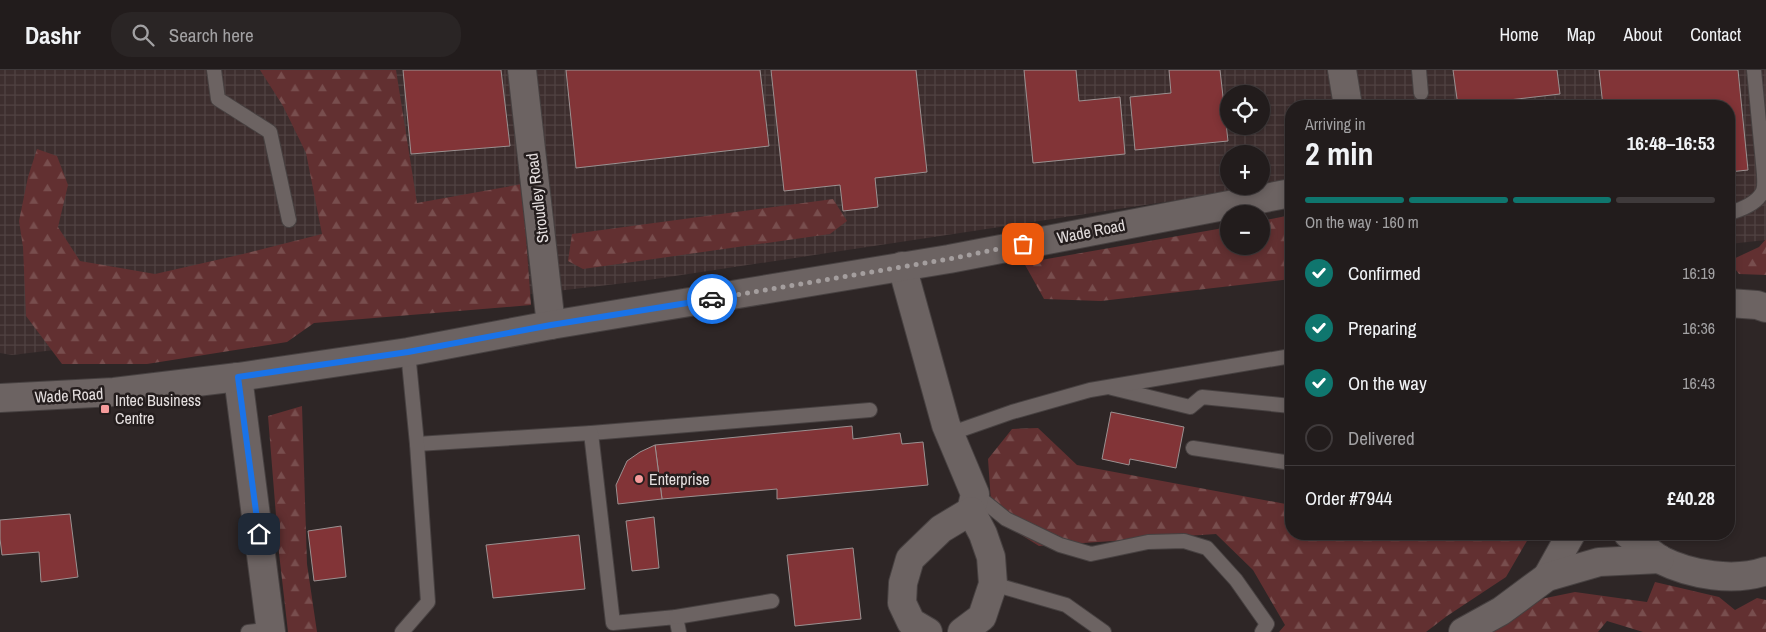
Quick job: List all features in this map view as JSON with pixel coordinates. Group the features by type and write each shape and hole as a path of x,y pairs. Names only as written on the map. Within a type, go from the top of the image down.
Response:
{"street":[{"name":"Stroudley Road","path":"522,70 551,325"},
{"path":"1342,70 1347,100"},
{"name":"Wade Road","path":"0,398 114,392 238,377 408,352 551,325 949,259 1285,194"},
{"path":"902,266 949,434 991,557 993,584 982,617 962,632"},
{"path":"1735,303 1757,305 1766,308"},
{"path":"238,377 263,631"},
{"path":"928,632 911,622 902,603 903,582 910,559 973,502"},
{"path":"1547,577 1569,540"},
{"path":"1636,540 1660,559 1693,572 1728,577 1765,572"},
{"path":"1463,632 1501,610 1547,577 1599,562 1660,559"}],"lane":[{"path":"214,70 218,99 270,132 288,220"},
{"path":"1418,70 1421,93"},
{"path":"1735,212 1754,202 1763,192 1764,174 1754,70"},
{"path":"402,632 428,602 417,444 408,352"},
{"path":"949,434 1012,412 1090,390 1285,357"},
{"path":"1106,387 1190,407 1202,397 1285,405"},
{"path":"417,444 591,433 870,410"},
{"path":"591,433 613,624 772,601"},
{"path":"1193,448 1285,462"},
{"path":"973,502 1060,545 1092,554 1148,542 1184,541 1207,548 1236,580 1267,624 1262,632"},
{"path":"993,584 1066,605 1104,632"},
{"path":"676,616 679,632"}],"shaded area":[{"path":"0,70 1766,70 1766,240 1735,243 1735,100 1285,100 1285,184 1270,186 1270,145 1220,145 1220,194 642,281 12,355 0,353"}],"green space":[{"path":"260,70 396,70 417,203 522,184 531,305 314,323 287,342 147,364 62,364 26,316 23,247 19,221 28,177 37,149 57,156 68,185 58,227 80,261 155,274 322,234 306,153 283,106"},
{"path":"833,199 847,221 830,234 583,269 568,261 572,234"},
{"path":"1285,216 1285,280 1101,301 1044,299 1024,263 1220,229 1220,255 1270,255 1270,219"},
{"path":"1766,239 1766,275 1739,274 1735,269 1735,258 1759,247"},
{"path":"302,406 307,564 317,632 288,632 279,553 268,416"},
{"path":"1038,428 1077,465 1285,504 1285,540 1528,540 1506,577 1426,632 1279,632 1285,625 1253,570 1216,534 1039,546 992,517 988,459 1012,429"},
{"path":"1655,582 1719,597 1735,610 1757,598 1766,600 1766,632 1643,632 1607,621 1598,632 1483,632 1531,601 1575,592 1647,602"}],"building":[{"path":"403,70 501,70 510,146 411,154"},
{"path":"566,70 760,70 769,146 576,168"},
{"path":"771,70 916,70 927,172 875,178 878,207 843,211 840,185 784,191"},
{"path":"1024,70 1076,70 1079,101 1120,97 1125,154 1033,163"},
{"path":"1169,70 1220,70 1222,85 1220,85 1220,135 1227,135 1228,141 1135,150 1130,97 1171,93"},
{"path":"1453,70 1557,70 1560,94 1509,100 1457,100"},
{"path":"1599,70 1738,70 1748,170 1735,171 1735,100 1602,100"},
{"path":"1111,412 1184,427 1176,468 1130,459 1129,465 1102,459"},
{"path":"852,426 853,439 900,433 902,444 923,442 928,485 777,499 777,489 662,499 655,445"},
{"name":"Enterprise","path":"655,445 662,499 618,504 616,485 627,461"},
{"path":"70,514 78,577 41,582 39,552 2,555 0,520"},
{"path":"654,517 659,568 632,571 626,521"},
{"path":"341,526 346,577 314,581 308,531"},
{"path":"579,535 585,589 493,598 486,545"},
{"path":"853,548 861,619 795,626 787,555"}],"way so far":[{"path":"712,299 949,259 1023,244"}],"place":[{"name":"Intec Business Centre","path":"105,409"},
{"name":"Enterprise","path":"639,479"}],"route":[{"path":"259,534 238,377 408,352 551,325 712,299"}]}
